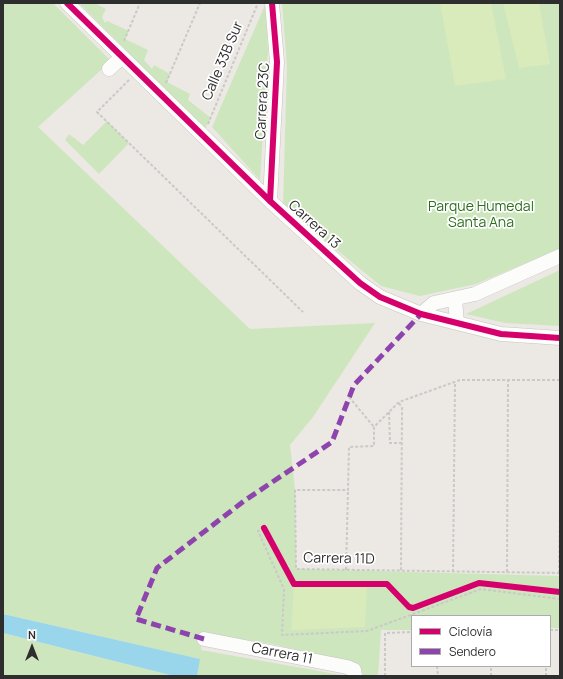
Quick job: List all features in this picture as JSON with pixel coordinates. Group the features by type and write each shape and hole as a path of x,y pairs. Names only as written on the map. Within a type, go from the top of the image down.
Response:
{"street":[{"name":"Carrera 13","path":"67,3 123,51 137,71 270,201 360,283 380,297 421,314 501,334 556,341"},
{"name":"Carrera 23C","path":"270,201 277,62 272,3"},
{"path":"109,69 123,51"},
{"path":"421,314 434,304 475,294 560,256"},
{"path":"455,298 457,323"},
{"name":"Carrera 11","path":"204,640 347,667 354,670 355,676"}],"path":[{"path":"123,51 140,3"},
{"path":"166,85 200,3"},
{"path":"137,71 97,112 303,312"},
{"path":"374,426 399,402 460,380 560,380"},
{"path":"507,572 508,380"},
{"path":"453,572 455,382"},
{"path":"346,570 349,447 374,446 374,426 349,397"},
{"path":"399,402 402,408 401,571"},
{"path":"389,412 390,443 402,443"},
{"path":"559,573 560,514"},
{"path":"268,535 264,528 258,531 284,588 282,635 367,631 481,588 560,599"},
{"path":"409,608 413,608 479,583 553,591"},
{"path":"384,676 384,632 411,632"}],"green space":[{"path":"3,3 53,3 111,61 38,127 250,329 375,323 313,417 290,445 295,490 296,569 560,576 560,628 551,628 551,615 411,615 411,630 381,630 378,676 363,675 359,664 272,644 203,633 201,650 347,676 197,676 199,659 3,614"},
{"path":"79,3 95,3 106,9 102,17 105,23 107,21 129,31 125,39 148,50 144,60 152,69 154,65 170,74 167,82 190,94 188,100 211,118 205,129"},
{"name":"Parque Humedal Santa Ana","path":"282,3 560,3 560,249 476,284 420,296 381,286 283,206 287,66"},
{"path":"440,3 491,3 506,79 455,86"},
{"path":"503,3 539,3 550,64 519,68"},
{"path":"265,5 268,50 260,180 212,127"},
{"path":"107,121 129,143 99,174 65,140 69,134 83,145"},
{"path":"560,270 560,326 505,323 466,314"},
{"path":"294,584 367,584 365,627 291,630"},
{"path":"3,633 174,676 3,676"}],"water":[{"path":"3,614 200,659 197,676 174,676 3,633"}],"marked path":[{"path":"204,639 136,619 157,568 244,501 332,442 354,385 421,314"}],"cycle path":[{"path":"67,3 270,201 360,283 380,297 421,314 501,334 560,338"},
{"path":"270,201 277,62 272,3"},
{"path":"264,528 294,584 387,584 409,607 413,608 479,583 560,592"}]}
